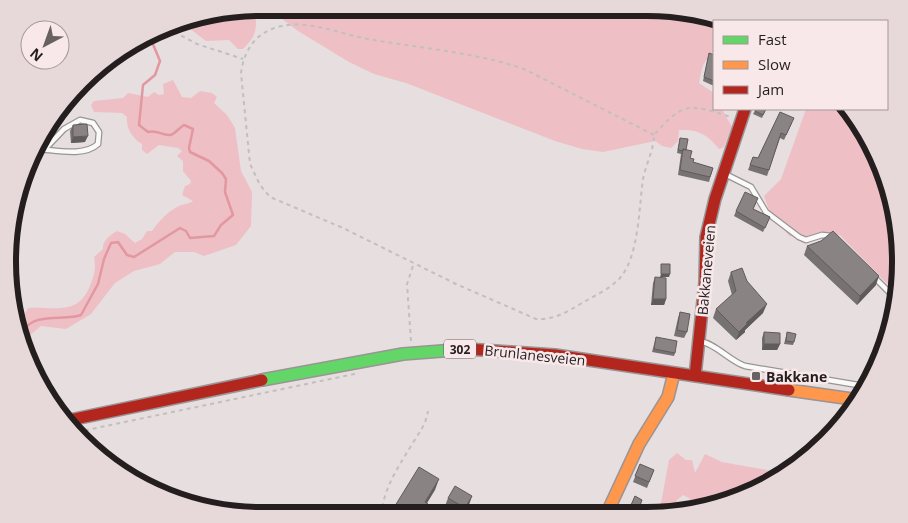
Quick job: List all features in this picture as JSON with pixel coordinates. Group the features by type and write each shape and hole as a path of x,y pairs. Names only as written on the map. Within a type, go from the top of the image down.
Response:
{"main road":[{"name":"Bakkaneveien","path":"695,376 705,282 702,237 743,114"},
{"name":"Brunlanesveien","path":"74,419 337,365 414,353 499,350 555,355 850,399"},
{"path":"610,507 639,444 668,397 674,372"}],"lane":[{"path":"80,120 93,123 99,132 98,144 88,149 45,149 64,129 80,120"},
{"path":"724,174 751,187 766,212 800,237 806,240 831,235 838,242"},
{"path":"871,274 890,292"},
{"path":"699,341 714,345 730,358 745,366 858,385"}],"path":[{"path":"654,135 532,73 502,62 394,44 309,26 293,24 269,30 259,36 243,59 241,73 245,138 250,164 260,185 270,197 343,228 525,316 545,320 563,314 609,287 625,271 632,253 647,160 654,143 654,135 670,117 684,108 713,110"},
{"path":"175,32 197,44 243,59"},
{"path":"715,110 743,114"},
{"path":"414,263 407,284 409,325 414,353"},
{"path":"84,431 367,372"},
{"path":"383,507 388,484 423,428 428,411"}],"shaded area":[{"path":"256,16 254,35 243,49 238,49 229,40 206,41 189,28 229,18"},
{"path":"278,16 646,16 694,21 708,24 713,28 713,56 704,63 699,83 713,92 713,110 723,110 732,127 724,147 719,149 702,134 679,130 678,141 671,148 662,146 655,141 603,152 582,149 555,141 406,83 374,74 349,62 298,31"},
{"path":"173,80 182,97 191,98 200,91 212,93 217,97 214,103 227,115 235,128 241,171 252,192 251,226 236,245 204,256 194,252 175,252 160,264 134,271 115,283 91,314 66,329 41,326 28,338 23,317 28,308 66,308 80,301 91,283 95,267 94,257 103,249 104,243 109,236 117,231 125,234 135,243 142,239 147,231 152,231 160,220 171,211 193,201 182,195 185,186 190,184 191,181 183,171 183,161 177,156 182,151 178,148 159,145 147,154 142,150 142,144 130,132 127,117 122,113 94,112 91,105 94,101 123,98 128,93 148,97 154,92 159,95 164,94 163,84"},
{"path":"806,110 839,110 859,139 879,183 890,229 892,262 890,287 840,235 812,238 789,236 769,210 764,196 781,179"},
{"path":"677,453 686,460 692,460 695,473 705,454 722,462 767,470 771,473 725,494 691,503 689,498 683,495 677,500 675,505 656,506 661,503 669,460"}],"building":[{"path":"709,53 713,55 713,81 704,77"},
{"path":"756,110 766,110 763,115"},
{"path":"780,112 794,118 786,135 781,133 769,170 750,165 753,157 758,158"},
{"path":"87,124 88,136 73,137 73,125"},
{"path":"680,138 688,139 686,150 678,150"},
{"path":"683,149 692,151 690,158 694,159 693,162 713,168 710,177 680,170"},
{"path":"745,192 758,198 753,209 770,217 765,228 736,211"},
{"path":"833,231 879,276 860,296 807,246 821,241"},
{"path":"661,264 670,264 670,274 661,274"},
{"path":"742,268 747,281 767,304 739,332 716,309 736,291 731,272"},
{"path":"655,277 666,278 666,299 653,299"},
{"path":"680,312 690,314 687,332 677,330"},
{"path":"764,332 780,333 780,344 764,344"},
{"path":"787,332 796,334 794,342 786,341"},
{"path":"656,337 677,341 675,353 654,349"},
{"path":"640,464 654,470 649,482 635,476"},
{"path":"419,467 439,479 425,502 428,504 426,507 394,507"},
{"path":"455,486 472,496 466,507 448,498"},
{"path":"635,496 642,500 639,507 631,505"}],"waterway":[{"path":"26,328 34,321 41,319 81,315 98,284 104,259 111,243 118,242 127,255 134,257 180,228 186,231 190,238 214,236 221,225 233,215 225,192 226,179 222,173 209,161 190,152 189,148 193,129 184,125 174,133 167,135 154,131 148,132 139,125 143,85 155,75 160,61 152,42"}],"traffic: fast":[{"path":"262,380 403,354 468,349"}],"traffic: slow":[{"path":"610,507 639,444 668,397 674,373"},
{"path":"789,390 850,399"}],"traffic: jam":[{"path":"695,376 705,282 706,237 715,199 745,110"},
{"path":"468,349 555,355 789,390"},
{"path":"74,419 262,380"}],"place":[{"name":"Bakkane","path":"756,376"}]}
